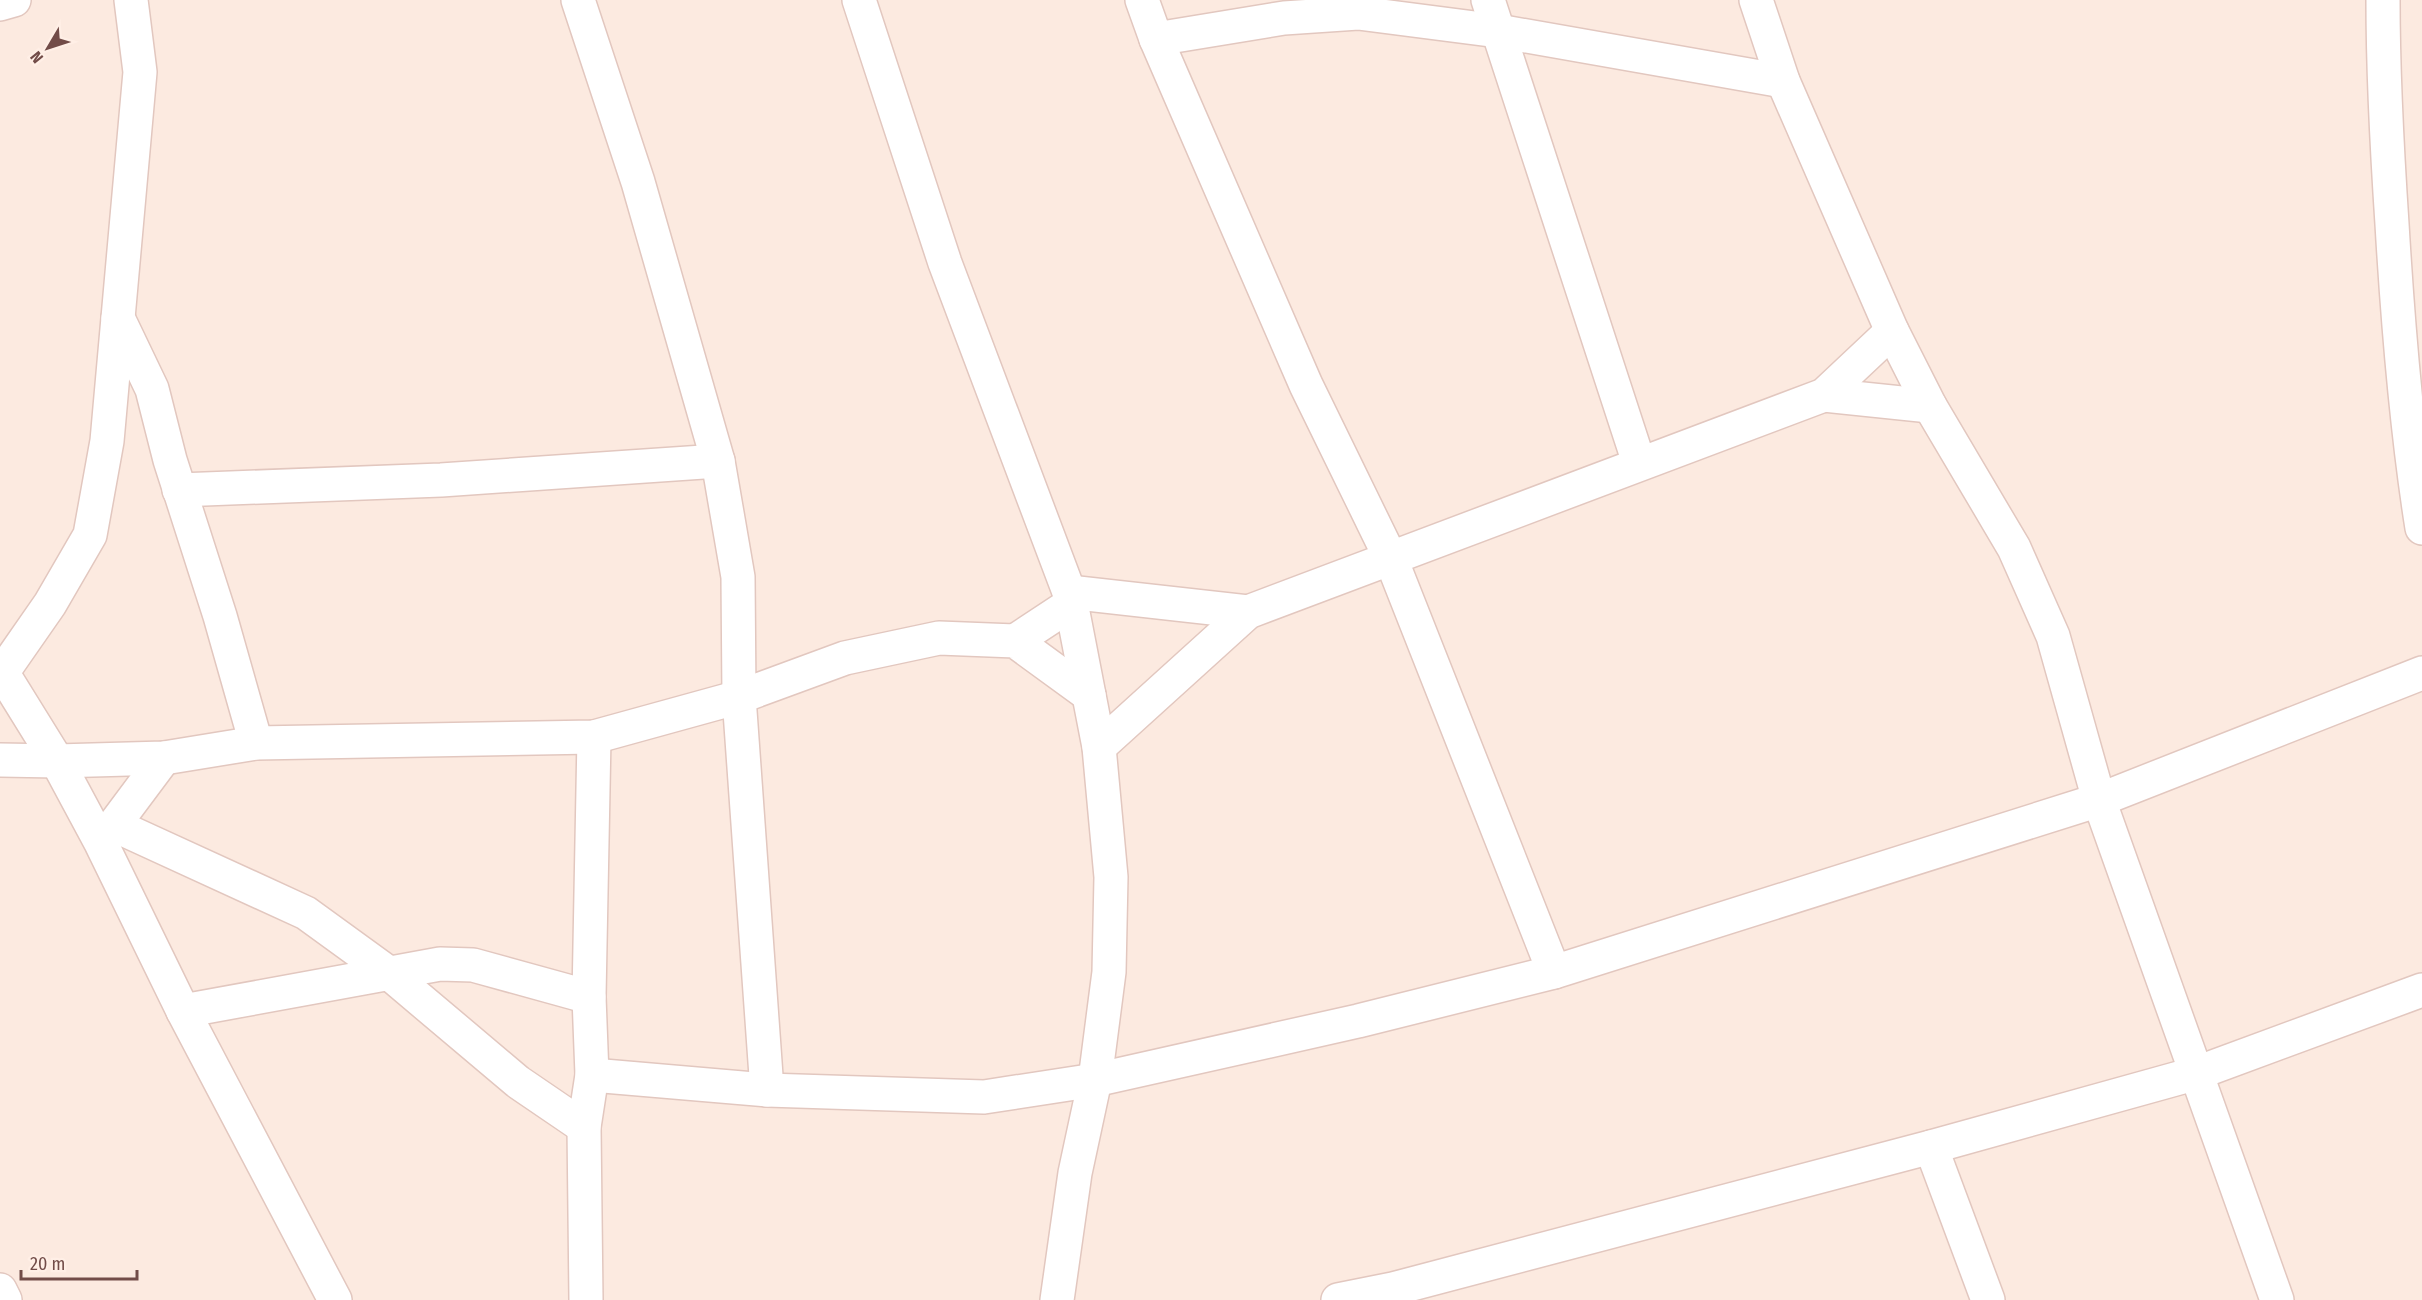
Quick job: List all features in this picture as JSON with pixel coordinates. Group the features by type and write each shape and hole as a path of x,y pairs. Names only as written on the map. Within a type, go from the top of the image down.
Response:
{"street":[{"path":"0,4 14,0"},
{"path":"131,0 140,72 107,441 90,535 50,604 1,671 57,762 108,834 183,1011 335,1300"},
{"path":"578,0 638,182 718,461 738,576 739,697 767,1090"},
{"path":"859,0 945,262 1070,598 1099,747 1111,877 1109,972 1095,1080 1075,1173 1057,1300"},
{"path":"1142,0 1156,39 1306,385 1391,559 1554,972"},
{"path":"1488,0 1639,463"},
{"path":"1756,0 1783,81 1892,331 1930,406 2014,548 2048,627 2099,800 2277,1300"},
{"path":"2384,0 2383,72 2396,288 2408,442 2422,528"},
{"path":"1156,39 1284,18 1358,13 1498,31 1783,81"},
{"path":"118,316 152,389 179,490 220,616 256,744"},
{"path":"1099,747 1248,612 1824,395 1892,331"},
{"path":"1824,395 1930,406"},
{"path":"179,490 441,480 718,461"},
{"path":"1015,641 1070,598 1248,612"},
{"path":"0,760 57,762 164,758 256,744 594,736 739,697 845,658 939,638 1015,641 1089,695"},
{"path":"592,1075 767,1090 984,1097 1095,1080 1358,1021 1554,972 2099,800 2422,673"},
{"path":"586,1300 584,1127 592,1075 589,997 594,736"},
{"path":"108,834 164,758"},
{"path":"108,834 306,914 390,974 518,1082 584,1127"},
{"path":"183,1011 440,964 473,965 589,997"},
{"path":"1338,1300 1394,1294 2198,1073 2422,990"},
{"path":"1931,1147 1988,1300"},
{"path":"0,1290 4,1300"}]}
